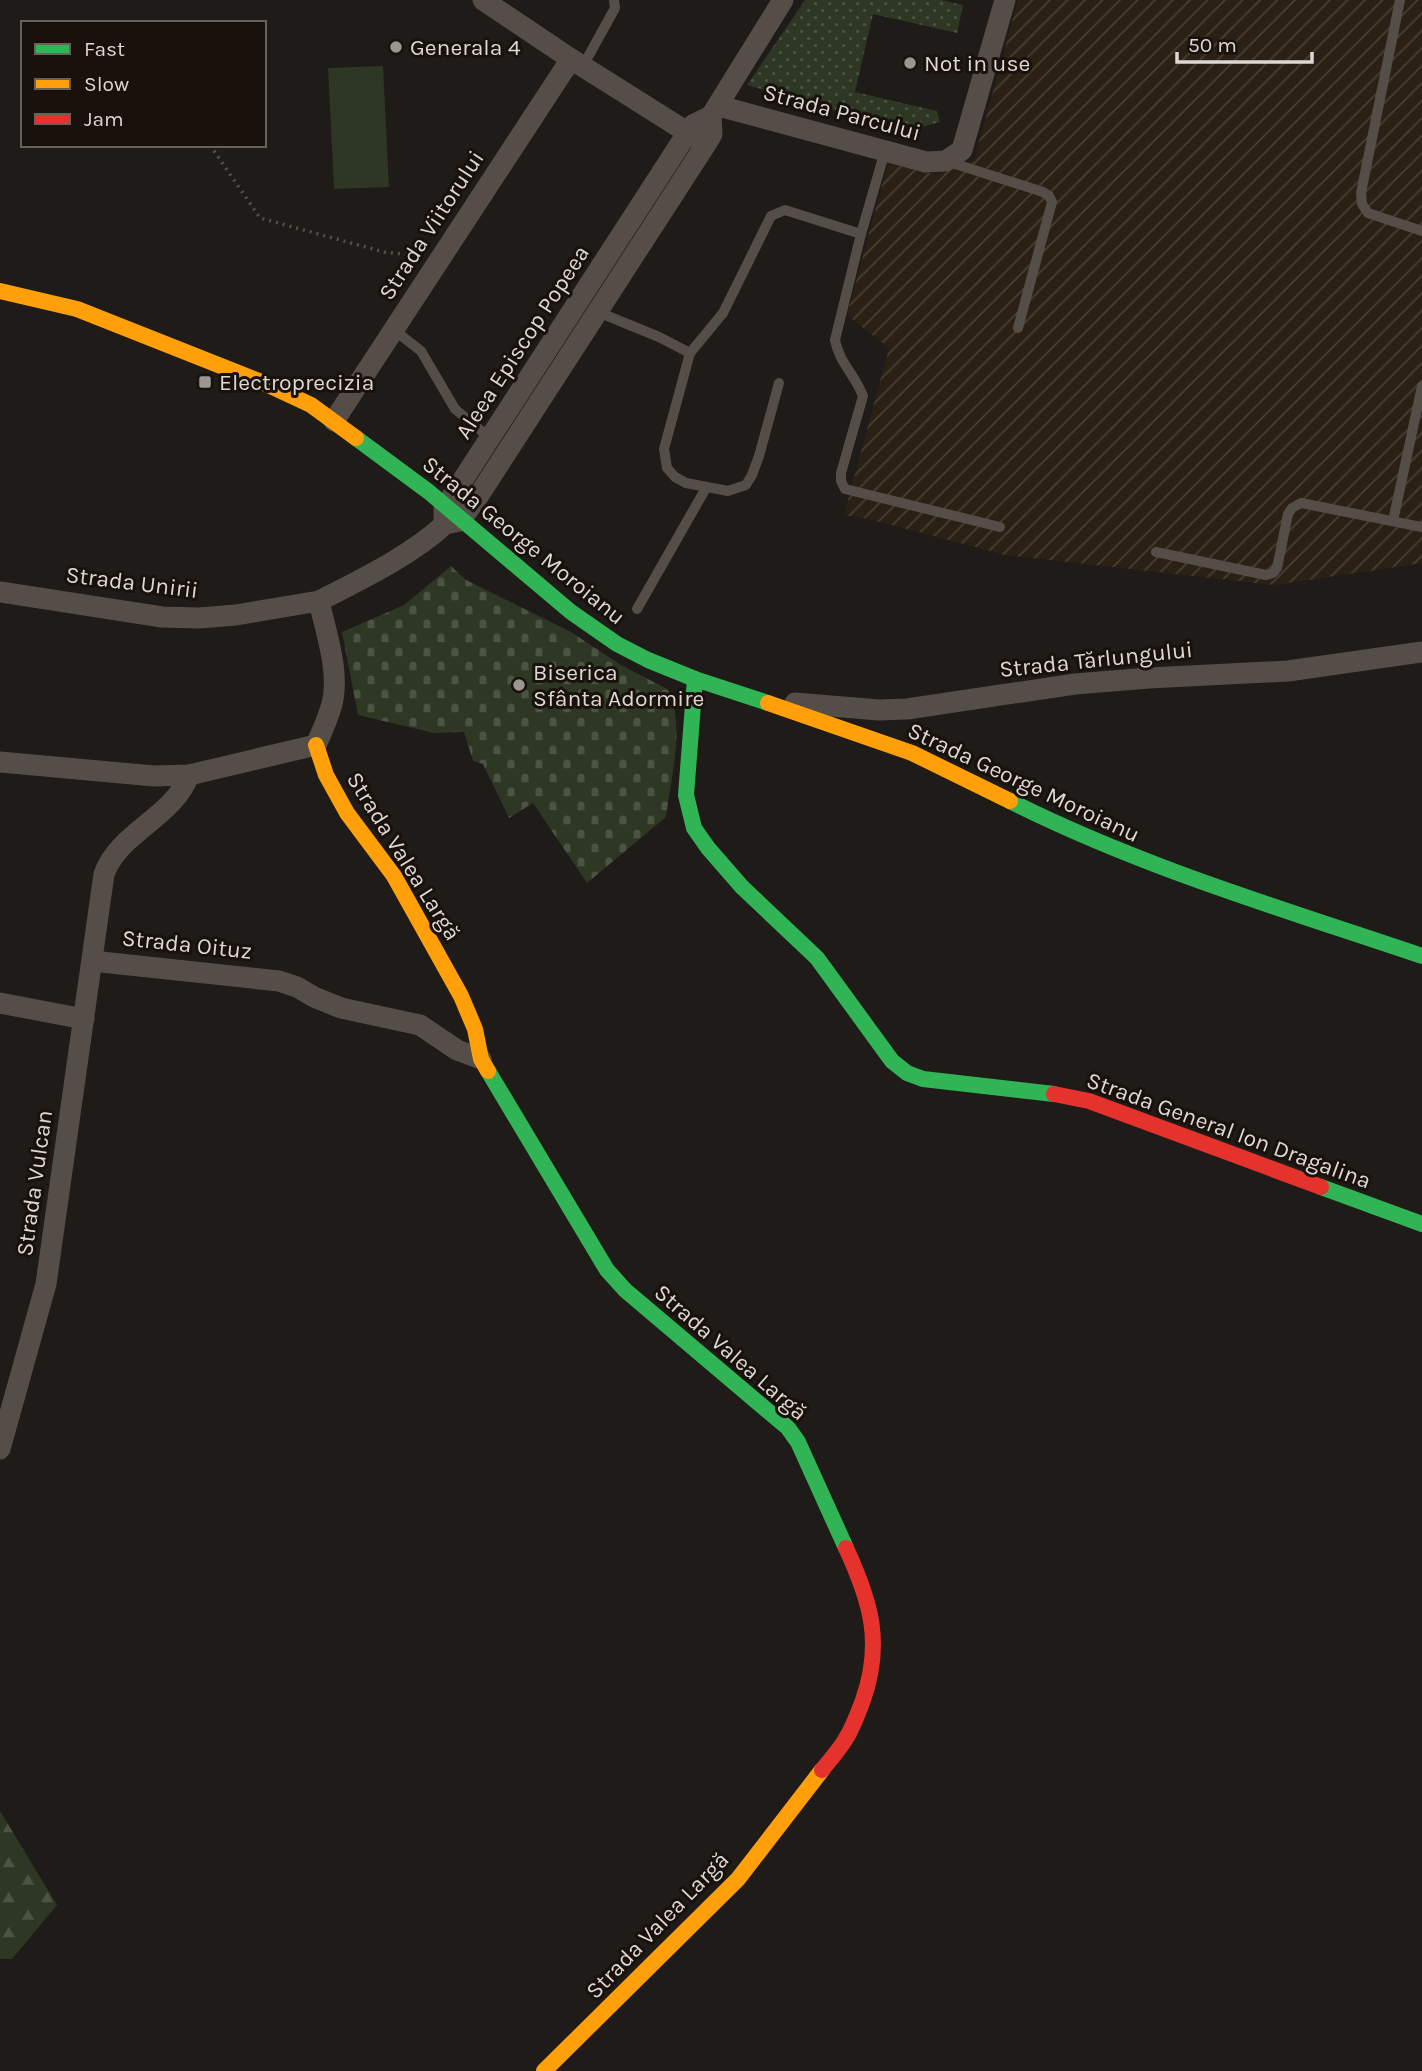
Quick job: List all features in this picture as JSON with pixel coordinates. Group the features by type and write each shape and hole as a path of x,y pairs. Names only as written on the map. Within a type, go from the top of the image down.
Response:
{"street":[{"path":"483,0 706,144"},
{"name":"Aleea Episcop Popeea","path":"451,516 479,495 598,312 712,134 715,111 783,0"},
{"name":"Strada Parcului","path":"715,111 926,162 946,161 962,150 1005,0"},
{"name":"Strada Viitorului","path":"334,421 441,258 577,63"},
{"name":"Aleea Episcop Popeea","path":"451,516 491,439 692,125 715,111"},
{"name":"Strada George Moroianu","path":"0,291 77,309 311,405 571,612 597,631 648,660 695,680 912,754 1061,827 1146,862 1422,956"},
{"name":"Strada Unirii","path":"0,592 162,617 236,615 319,601 408,551 451,516"},
{"path":"0,762 154,776 189,775 316,745 333,702 334,683 319,601"},
{"name":"Strada Tărlungului","path":"777,706 785,702 879,710 907,709 1075,684 1288,671 1422,652"},
{"name":"Strada General Ion Dragalina","path":"695,680 686,795 694,828 742,887 817,958 892,1061 907,1073 923,1079 1057,1094 1089,1101 1422,1224"},
{"name":"Strada Valea Largă","path":"316,745 326,775 347,813 394,876 461,996 475,1029 481,1059 607,1270 616,1282 788,1428 798,1442 859,1576 874,1638 869,1682 845,1740 737,1879 551,2068"},
{"name":"Strada Oituz","path":"189,775 180,793 107,863 92,961 279,981 341,1008 420,1026 457,1050 481,1059"},
{"name":"Strada Vulcan","path":"0,1449 46,1284 92,961"},
{"path":"0,1003 84,1019"}],"lane":[{"path":"577,63 614,8 614,0"},
{"path":"1400,0 1360,193 1362,204 1368,213 1422,231"},
{"path":"885,151 835,340 837,352 858,383 863,396 841,481 845,489 1000,527"},
{"path":"946,161 1043,192 1052,202 1018,328"},
{"path":"779,383 759,456 746,485 728,491 687,484 667,468 664,449 690,353 723,313 771,216 785,210 861,234"},
{"name":"Aleea Episcop Popeea","path":"598,312 690,353"},
{"path":"394,330 421,351 455,409 491,439"},
{"path":"1393,521 1422,386"},
{"path":"637,609 706,488"},
{"path":"1156,552 1266,575 1273,573 1277,568 1288,514 1301,503 1422,527"}],"path":[{"path":"211,147 260,218 384,252 441,258"}],"shaded area":[{"path":"1018,0 1422,0 1422,563 1275,585 1005,555 869,519 844,515 889,348 847,315 888,163 936,175 974,160"}],"green space":[{"path":"805,0 941,0 963,5 957,33 873,14 855,92 937,111 940,122 907,131 747,85"},
{"path":"383,66 389,187 334,189 328,68"},
{"path":"451,566 466,580 571,632 621,665 669,690 674,705 676,737 666,817 587,883 533,803 509,818 483,764 473,761 464,732 434,733 358,715 342,632 404,605"},
{"path":"0,1811 57,1905 12,1959 0,1959"}],"traffic: fast":[{"path":"356,438 429,492 571,612 617,644 695,679 768,703"},
{"path":"695,679 686,795 694,828 742,887 817,958 892,1061 907,1073 923,1079 1054,1094"},
{"path":"1010,801 1161,867 1422,956"},
{"path":"488,1071 607,1270 625,1290 788,1428 798,1442 846,1548"},
{"path":"1321,1187 1422,1224"}],"traffic: slow":[{"path":"0,291 77,309 264,383 311,405 356,438"},
{"path":"768,703 912,753 1010,801"},
{"path":"316,745 326,775 347,813 394,876 461,996 475,1029 481,1059 488,1071"},
{"path":"544,2071 738,1879 822,1770"}],"traffic: jam":[{"path":"1054,1094 1089,1101 1321,1187"},
{"path":"822,1770 843,1744 853,1725 863,1700 872,1660 873,1641 868,1605 846,1548"}],"place":[{"name":"Generala 4","path":"396,47"},
{"name":"Not in use","path":"910,63"},
{"name":"Electroprecizia","path":"205,382"},
{"name":"Biserica Sfânta Adormire","path":"519,685"}]}
